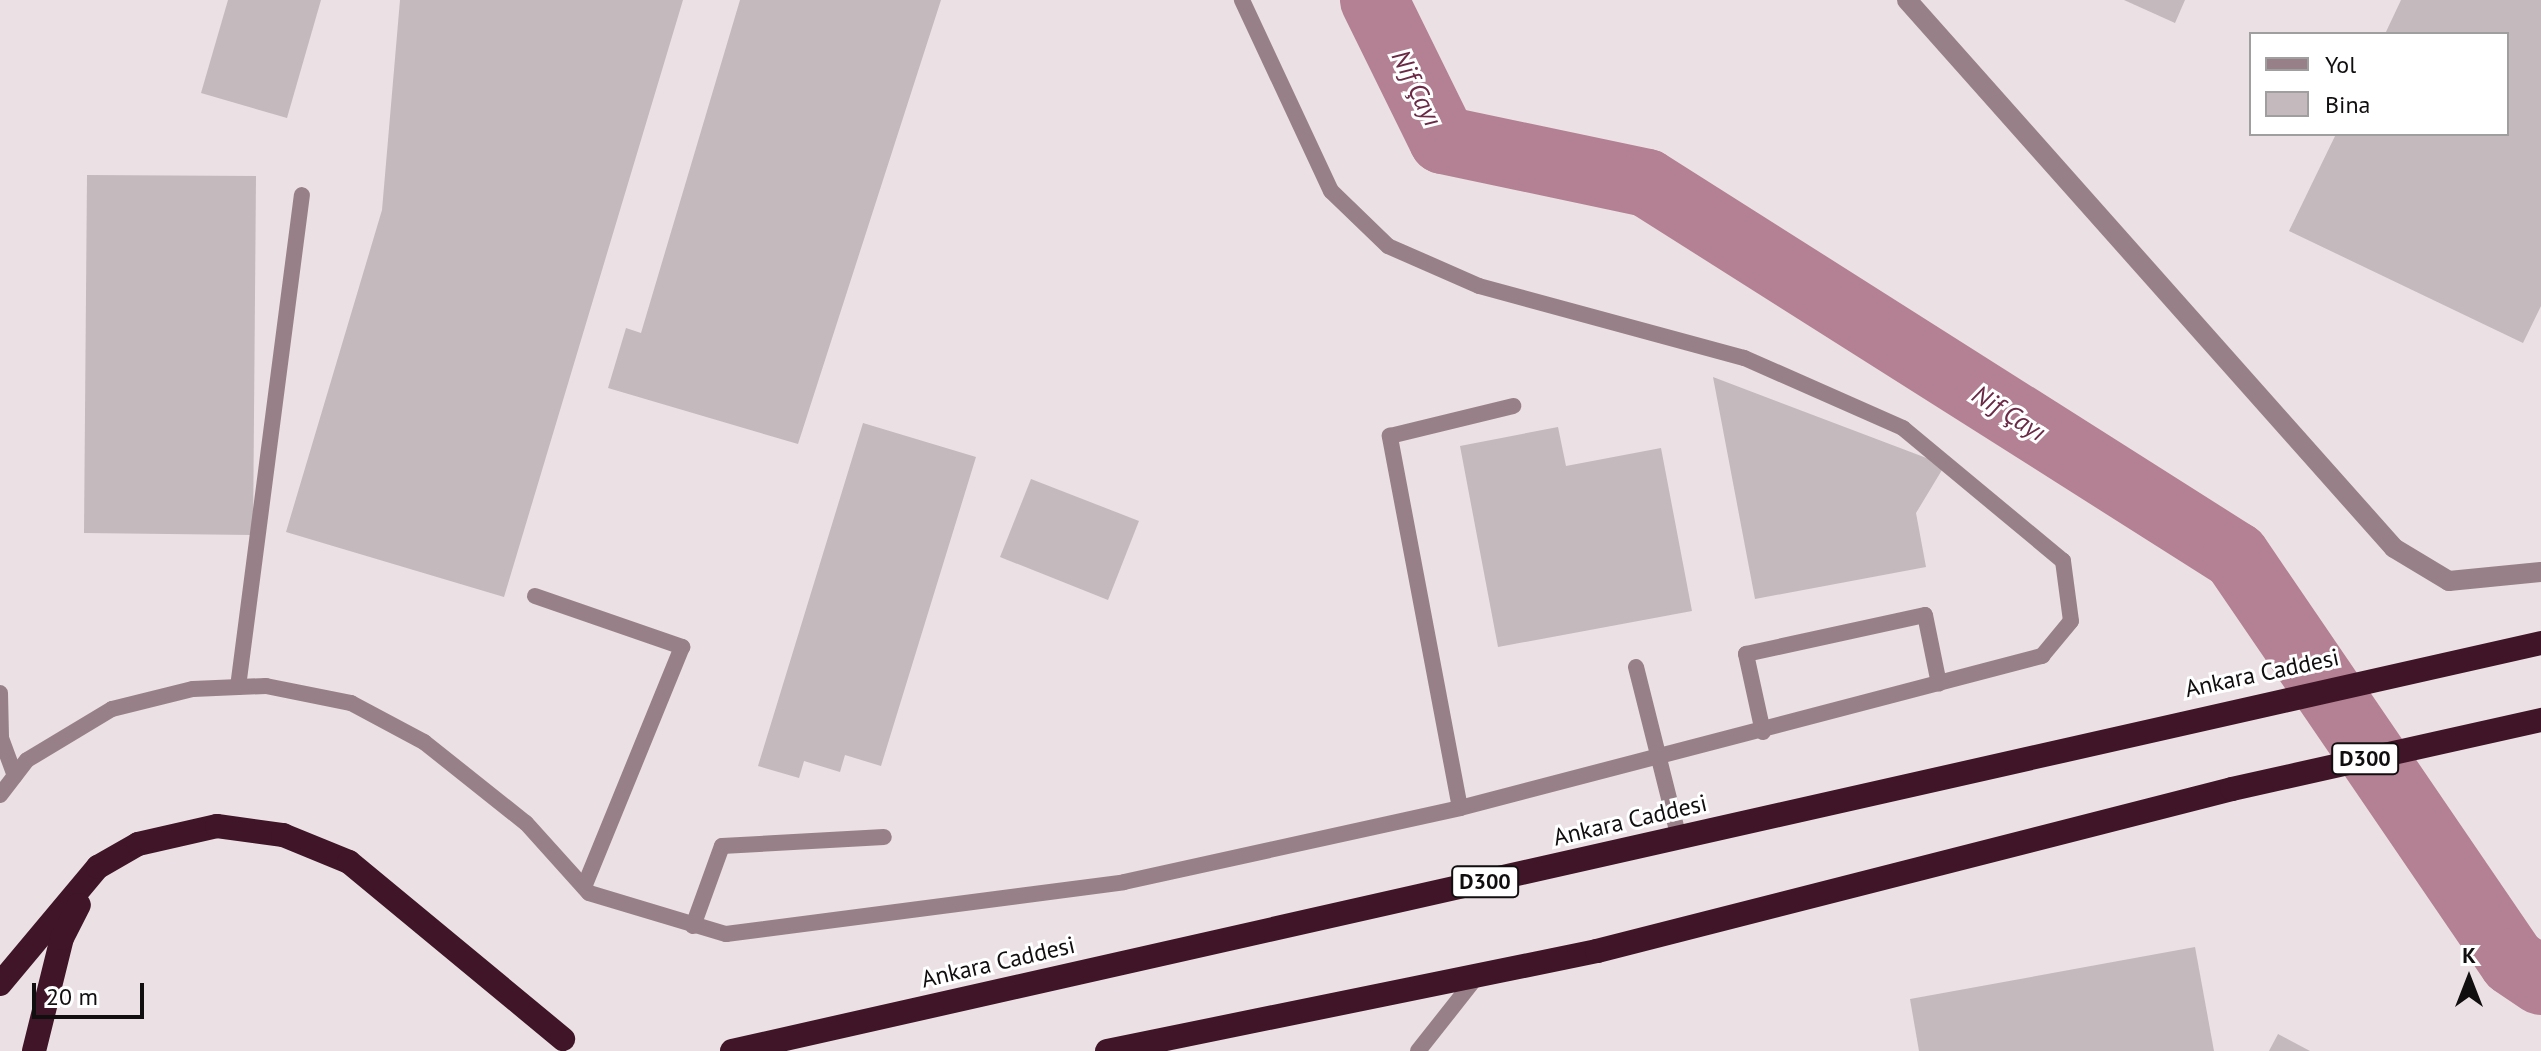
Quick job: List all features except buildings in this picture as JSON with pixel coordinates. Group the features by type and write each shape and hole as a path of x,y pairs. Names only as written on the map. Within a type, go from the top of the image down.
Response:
{"highway":[{"name":"Ankara Caddesi","path":"732,1051 1679,838 2236,707 2541,643"},
{"name":"D300","path":"1121,1050 1478,975 2232,789 2541,720"},
{"path":"0,984 98,867 138,844 217,826 283,835 349,862 563,1039"},
{"path":"34,1051 62,938 98,867"}],"street":[{"path":"1907,0 2394,548 2449,581 2541,572"}],"lane":[{"path":"0,795 27,760 112,709 193,689 238,687 351,703 424,742 526,823 584,887 633,910 726,934 873,920 1124,882 1460,808 1661,759 2042,656 2071,621 2063,561 1903,428 1744,358 1479,286 1388,246 1331,191 1242,0"},
{"path":"238,687 302,195"},
{"path":"1460,808 1390,436 1513,406"},
{"path":"535,596 682,647 584,887"},
{"path":"1763,732 1746,654 1925,615 1939,684"},
{"path":"1636,667 1679,838"},
{"path":"0,693 1,738 15,776"},
{"path":"693,926 722,846 884,837"},
{"path":"1418,1051 1478,975"}],"waterway":[{"name":"Nif Çayı","path":"1374,0 1443,140 1647,183 2236,556 2513,962 2541,981"}]}
